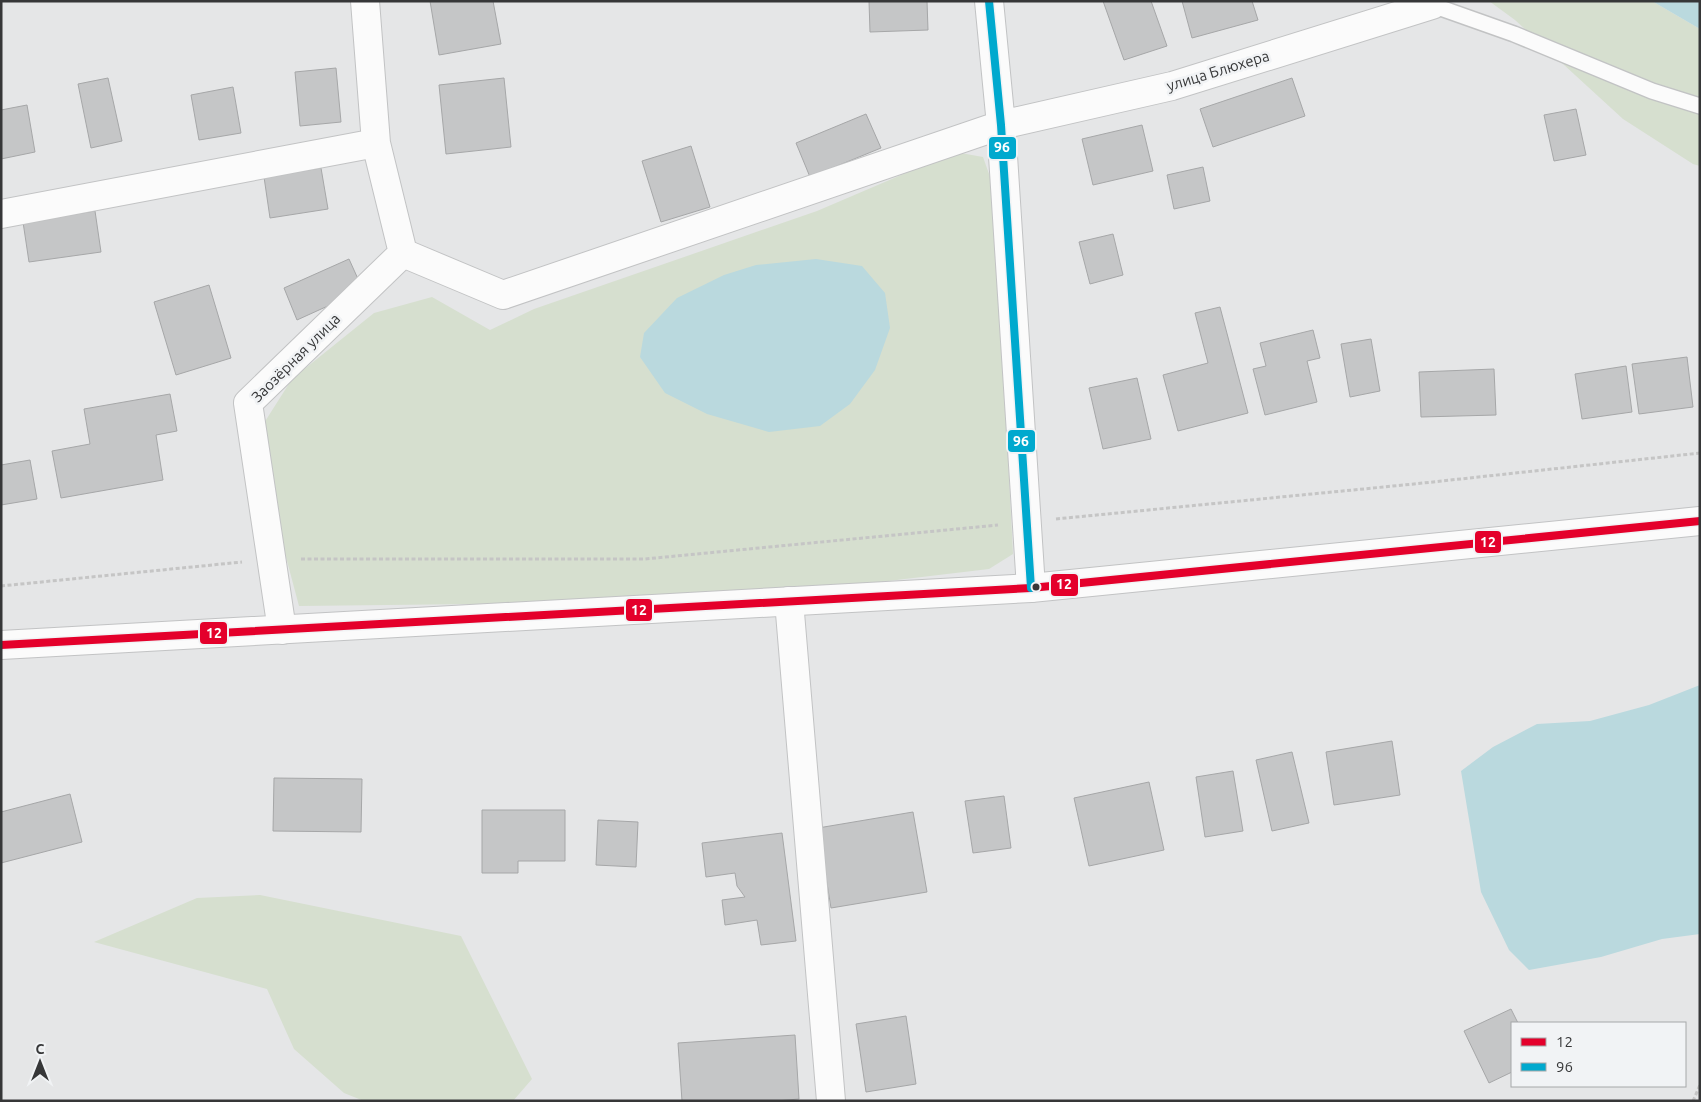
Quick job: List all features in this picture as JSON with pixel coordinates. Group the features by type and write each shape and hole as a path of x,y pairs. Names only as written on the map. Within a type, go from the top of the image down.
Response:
{"street":[{"path":"365,1 376,143 403,254"},
{"path":"989,1 1001,126 1031,588"},
{"name":"улица Блюхера","path":"403,254 503,295 1001,126 1172,86 1430,3"},
{"path":"1,214 376,143"},
{"name":"Заозёрная улица","path":"282,630 248,403 403,254"},
{"path":"1,645 1031,588 1700,521"},
{"path":"789,602 831,1101"}],"lane":[{"path":"1430,3 1514,34 1652,91 1700,106"}],"path":[{"path":"1,586 272,559 645,559 1414,484 1700,452"},
{"path":"1693,1101 1700,1086"}],"green space":[{"path":"1489,1 1652,1 1700,29 1700,166 1693,164 1623,119 1515,20"},
{"path":"955,152 983,157 994,188 1013,554 989,569 804,591 476,604 299,606 278,527 264,423 292,379 374,313 432,297 490,330 534,309 817,211"},
{"path":"260,895 461,936 532,1079 513,1101 364,1101 344,1093 294,1049 267,989 94,942 197,898"}],"water":[{"path":"1652,1 1700,1 1700,29"},
{"path":"816,259 862,266 885,293 890,328 875,370 850,404 820,426 769,432 707,414 665,393 640,357 644,333 677,298 724,275 756,265"},
{"path":"1700,685 1700,934 1662,939 1601,957 1529,970 1509,950 1481,892 1461,771 1493,747 1537,724 1590,721 1649,705"}],"building":[{"path":"430,1 493,1 501,44 439,55"},
{"path":"869,1 927,1 928,30 870,32"},
{"path":"1103,1 1151,1 1167,46 1124,60"},
{"path":"1182,1 1252,1 1258,20 1192,38"},
{"path":"336,68 341,122 300,126 295,72"},
{"path":"108,78 122,141 91,148 78,84"},
{"path":"504,78 511,147 446,154 439,85"},
{"path":"1292,78 1305,116 1213,147 1200,109"},
{"path":"233,87 241,133 199,140 191,95"},
{"path":"27,105 35,152 1,159 1,110"},
{"path":"1576,109 1586,155 1554,161 1544,115"},
{"path":"866,114 881,148 810,177 796,143"},
{"path":"1142,125 1153,171 1093,185 1082,139"},
{"path":"691,146 710,207 661,222 642,161"},
{"path":"1203,167 1210,201 1174,209 1167,175"},
{"path":"321,168 328,209 270,218 264,177"},
{"path":"95,211 101,252 29,262 23,222"},
{"path":"1113,234 1123,275 1090,284 1079,242"},
{"path":"349,259 363,290 297,320 284,288"},
{"path":"209,285 231,358 176,375 154,302"},
{"path":"1220,307 1248,413 1178,431 1163,375 1208,363 1195,313"},
{"path":"1313,330 1320,358 1307,361 1317,402 1265,415 1253,369 1266,366 1260,343"},
{"path":"1371,339 1380,391 1350,397 1341,344"},
{"path":"1687,357 1693,407 1639,414 1632,364"},
{"path":"1626,366 1632,412 1582,419 1575,374"},
{"path":"1494,369 1496,415 1421,417 1419,372"},
{"path":"1137,378 1151,439 1103,449 1089,388"},
{"path":"170,394 177,431 156,435 163,480 61,498 52,451 90,444 84,409"},
{"path":"30,460 37,499 1,505 1,465"},
{"path":"1392,741 1400,795 1334,805 1326,752"},
{"path":"1292,752 1309,823 1272,831 1256,760"},
{"path":"1233,771 1243,831 1205,837 1196,777"},
{"path":"274,778 362,779 361,832 273,831"},
{"path":"1149,782 1164,850 1089,866 1074,798"},
{"path":"70,794 82,842 1,863 1,812"},
{"path":"1004,796 1011,848 973,853 965,801"},
{"path":"482,810 565,810 565,861 518,861 518,873 482,873"},
{"path":"913,812 927,892 831,908 818,828"},
{"path":"598,820 638,822 636,867 596,865"},
{"path":"782,833 796,941 761,945 757,920 725,925 722,900 745,897 737,886 735,873 706,877 702,843"},
{"path":"1511,1009 1518,1022 1511,1022 1511,1072 1489,1083 1464,1031"},
{"path":"906,1016 916,1084 866,1092 856,1024"},
{"path":"795,1035 799,1099 776,1101 682,1101 678,1043"}],"transit line":[{"name":"96","path":"989,1 1001,125 1031,588"},
{"name":"12","path":"1,645 1031,588 1700,521"}]}
